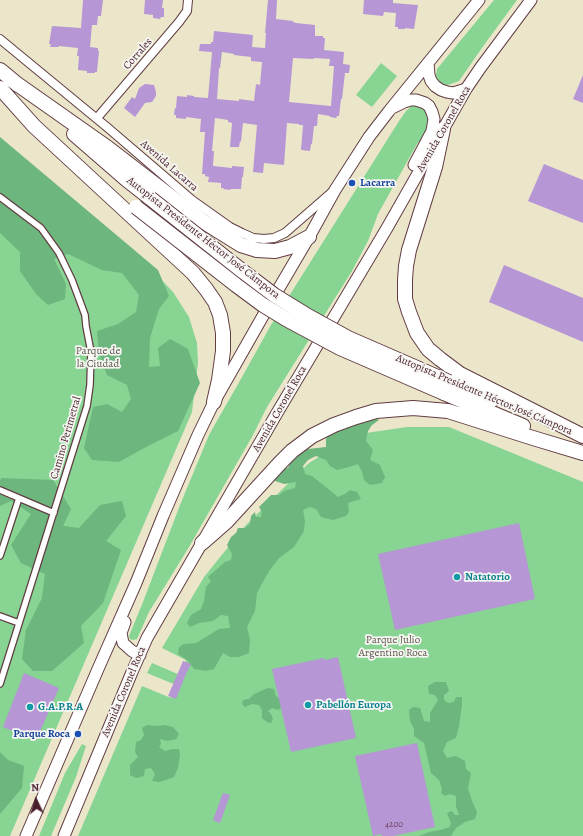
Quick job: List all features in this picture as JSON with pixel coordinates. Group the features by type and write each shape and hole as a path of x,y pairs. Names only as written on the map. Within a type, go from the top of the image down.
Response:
{"highway":[{"path":"3,81 108,148 204,222 241,245 257,250 275,251 290,247 309,237"},
{"path":"3,81 34,126 173,255 206,288 215,302 220,315 223,333 223,351 214,402"},
{"name":"Autopista Presidente Héctor José Cámpora","path":"3,81 136,207 263,305 298,326 340,348 583,436"},
{"path":"443,129 437,163 409,250 404,280 405,298 417,333 428,349 460,374 583,436"},
{"name":"Autopista Presidente Héctor José Cámpora","path":"447,388 583,452"},
{"path":"202,543 226,522 292,451 312,436 334,424 376,411 413,408 448,411 583,452"}],"main road":[{"path":"26,836 136,583 198,435 214,402 335,190 369,138 479,0"},
{"name":"Avenida Coronel Roca","path":"64,836 147,638 277,413 387,228 466,89 531,0"},
{"path":"428,63 429,75 435,86 441,90 453,93 466,89"},
{"path":"387,228 386,218 388,210 429,138 434,119 429,106 416,100 404,102 389,111"},
{"path":"136,583 131,606 121,633 123,643 132,651 140,655"}],"street":[{"name":"Corrales","path":"97,118 179,22 187,11 188,0"},
{"name":"Avenida Lacarra","path":"0,38 97,118 192,200 230,227 253,238 269,239 285,233 335,190"},
{"name":"Camino Perimetral","path":"0,197 41,228 59,253 72,280 85,314 91,352 90,385 87,406 0,684"},
{"path":"0,490 54,513"},
{"path":"0,556 19,498"},
{"path":"0,616 19,623"}],"green space":[{"path":"494,0 517,0 459,81 448,85 440,83 437,80 437,69"},
{"path":"381,63 397,76 372,107 356,95"},
{"path":"413,105 426,106 433,125 417,144 378,214 368,241 352,271 267,407 253,435 189,547 149,612 137,639 130,639 129,636 209,435 271,325 399,121 406,111"},
{"path":"0,137 158,270 169,296 159,309 150,338 149,367 160,366 158,348 170,339 188,349 200,383 178,431 119,462 92,460 84,448 93,407 107,404 122,412 131,399 127,385 107,375 99,354 97,331 118,324 136,312 139,295 122,273 102,270 68,254 54,259 66,284 65,299 48,305 36,294 20,271 20,252 0,233"},
{"name":"Parque de la Ciudad","path":"0,141 153,271 173,292 189,317 197,343 198,363 192,412 10,836 0,836"},
{"path":"372,416 379,420 372,425 368,431 366,441 373,450 370,460 380,465 385,477 382,483 370,485 364,480 358,464 337,470 330,466 326,460 316,456 308,460 303,466 305,474 312,476 338,497 350,490 357,492 361,499 348,503 349,512 346,516 333,520 321,517 316,509 310,507 303,510 305,521 304,531 294,547 279,558 269,571 257,593 255,611 247,627 250,640 249,653 239,657 230,657 223,653 214,669 206,671 194,669 188,661 178,654 179,647 184,644 196,643 219,629 230,628 228,616 221,615 213,621 199,623 190,627 187,623 191,615 201,609 206,587 211,581 208,577 225,562 231,560 232,554 227,545 238,528 245,528 250,524 251,516 255,512 256,517 261,517 262,512 259,507 271,495 279,495 284,491 295,488 296,482 284,484 275,481 274,475 280,467 288,468 292,455 299,450 326,447 326,439 330,431"},
{"name":"Parque Julio Argentino Roca","path":"407,427 449,427 583,482 583,836 78,836 142,686 171,698 176,685 147,673 152,663 180,675 186,660 162,648 204,577 246,525 309,463 335,447 366,433"},
{"path":"2,478 53,480 71,509 63,526 79,528 100,505 122,501 126,516 106,541 121,550 103,603 81,626 84,643 52,671 33,671 22,659 26,630 42,598 45,574 21,563 11,545 31,514 11,501 0,506 0,480"},
{"path":"435,682 446,682 449,691 444,695 444,700 448,703 454,702 456,697 462,697 459,726 456,738 447,742 443,751 447,758 456,756 465,761 466,769 471,773 468,788 477,812 475,819 465,822 456,828 451,836 419,836 450,827 451,823 447,813 452,811 455,815 459,815 456,806 456,796 450,794 445,796 441,793 442,789 439,780 431,773 424,743 414,736 414,729 410,721 409,710 413,707 420,708 424,721 430,722 430,713 438,700 435,695 429,694 428,686"},
{"path":"268,688 274,689 276,696 283,701 283,706 278,710 272,708 268,711 273,719 271,723 262,718 262,710 259,705 252,704 245,707 242,704 243,700 249,699 254,694"},
{"path":"147,725 165,725 173,727 179,734 176,739 167,741 160,739 161,744 159,747 165,751 179,749 180,755 178,768 174,777 160,782 152,781 155,774 151,768 145,769 144,776 136,778 130,775 130,765 138,757 135,752 136,742 141,740 144,735 142,728"},
{"path":"82,744 86,746 76,777 51,836 39,836 65,773"},
{"path":"0,752 8,760 24,766 22,788 0,814"}],"building":[{"path":"83,0 103,0 101,16 98,16 97,25 92,25 90,47 98,48 99,51 97,72 95,73 87,73 87,71 78,70 78,48 59,46 50,47 51,44 49,44 52,26 81,28"},
{"path":"145,0 163,0 162,8 164,8 164,17 161,17 160,19 153,18 153,15 144,14"},
{"path":"268,0 277,0 276,19 315,25 315,36 323,36 323,38 325,38 324,50 344,52 343,64 350,65 349,73 345,73 339,116 336,118 318,114 317,126 314,126 310,151 301,150 303,125 287,123 284,165 264,163 263,173 253,172 257,125 243,123 239,147 230,147 232,123 228,122 228,120 215,118 212,151 214,151 213,166 232,168 232,166 244,167 241,189 223,189 224,188 221,188 221,183 208,182 209,177 202,174 205,132 200,132 201,119 186,117 186,119 176,118 176,115 174,115 177,96 187,97 187,95 208,98 212,52 199,51 200,44 211,44 211,42 213,42 214,31 253,35 252,47 265,48","holes":["222,52 251,57 251,61 262,62 260,85 256,84 254,101 217,99 219,68","293,58 330,59 329,66 334,66 331,106 289,102"]},
{"path":"364,0 393,0 393,3 418,5 414,29 398,29 398,27 395,27 396,13 384,12 383,16 363,14"},
{"path":"583,75 583,103 573,99"},
{"path":"145,84 154,85 156,96 152,102 145,103 135,117 124,108 132,97 135,99 139,88"},
{"path":"544,164 583,180 583,223 528,201"},
{"path":"504,265 583,298 583,342 489,302"},
{"name":"Natatorio","path":"519,523 535,599 395,630 378,554"},
{"name":"Pabellón Europa","path":"338,657 356,738 291,752 272,669 324,658 325,660"},
{"path":"183,661 191,664 176,699 168,696"},
{"name":"G.A.P.R.A","path":"24,673 59,688 36,741 3,727"},
{"path":"417,743 435,827 393,836 382,836 381,834 373,836 355,756"},
{"path":"223,793 230,795 220,823 213,820"}],"place":[{"name":"Lacarra","path":"352,183"},
{"name":"Natatorio","path":"457,577"},
{"name":"Pabellón Europa","path":"308,705"},
{"name":"G.A.P.R.A","path":"30,707"},
{"name":"Parque Roca","path":"78,734"}]}
